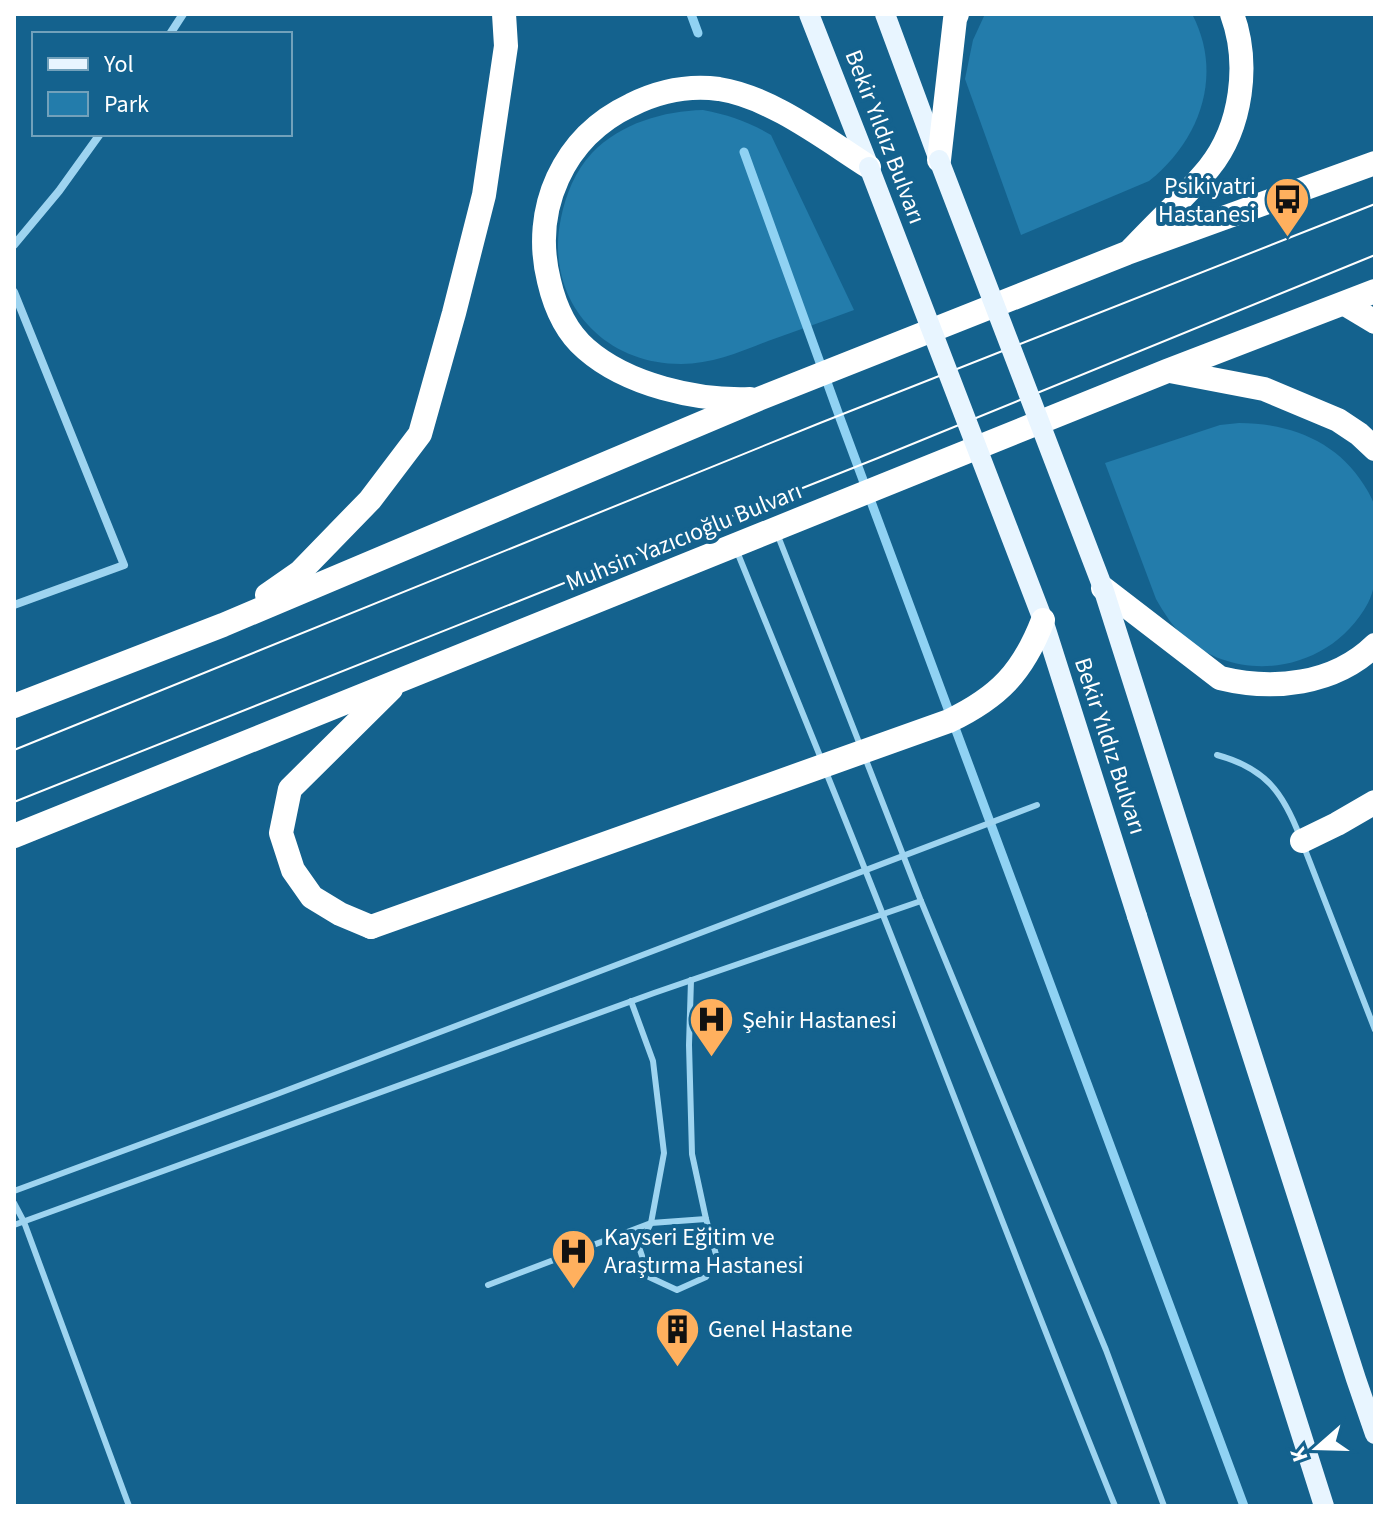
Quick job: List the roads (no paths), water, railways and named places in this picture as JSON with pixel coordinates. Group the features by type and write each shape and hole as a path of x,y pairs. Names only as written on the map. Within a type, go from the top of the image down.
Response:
{"highway":[{"path":"223,625 300,572 370,500 420,434 484,195 506,46 504,14"},
{"path":"939,160 957,14"},
{"path":"1127,253 1210,167 1224,144 1240,94 1239,44 1232,14"},
{"path":"761,398 731,400 701,397 643,382 597,358 570,332 559,315 552,295 543,252 545,214 563,168 575,147 588,133 618,111 659,93 697,87 733,92 767,104 869,167"},
{"path":"14,706 223,625 761,398 1127,253 1375,163"},
{"name":"Muhsin Yazıcıoğlu Bulvarı","path":"14,836 1167,371 1375,291"},
{"path":"1345,304 1375,322"},
{"path":"1167,371 1264,389 1338,420 1375,449"},
{"path":"1103,588 1220,678 1243,684 1288,685 1312,679 1356,660 1375,645"},
{"path":"398,682 290,789 281,833 293,870 312,897 340,914 371,927 949,721 972,710 1009,680 1035,642 1043,620"},
{"path":"1302,841 1375,802"}],"main road":[{"name":"Bekir Yıldız Bulvarı","path":"809,14 1043,620 1324,1506"},
{"name":"Bekir Yıldız Bulvarı","path":"885,14 1103,588 1375,1434"}],"street":[{"path":"171,32 183,14"},
{"path":"14,245 59,191 99,136"},
{"path":"14,292 124,565 14,605"}],"lane":[{"path":"776,530 921,901 1106,1350 1164,1506"},
{"path":"734,546 866,871 1115,1506"},
{"path":"1217,755 1237,760 1268,780 1290,810 1375,1030"},
{"path":"14,1191 1037,805"},
{"path":"14,1225 631,1001 921,901"},
{"path":"631,1001 653,1061 664,1153 651,1223 639,1247 649,1277 677,1290 706,1277 717,1258 692,1154 691,980"},
{"path":"14,1203 24,1222 129,1506"},
{"path":"488,1285 651,1223 706,1219"}],"waterway":[{"path":"691,14 698,33"},
{"path":"744,152 1244,1506"}],"tram line":[{"path":"14,750 820,423 1375,204"},
{"path":"14,802 878,458 1375,255"}],"place":[{"name":"Psikiyatri Hastanesi","path":"1287,239"},
{"name":"Şehir Hastanesi","path":"711,1059"},
{"name":"Kayseri Eğitim ve Araştırma Hastanesi","path":"573,1290"},
{"name":"Genel Hastane","path":"677,1368"}]}
